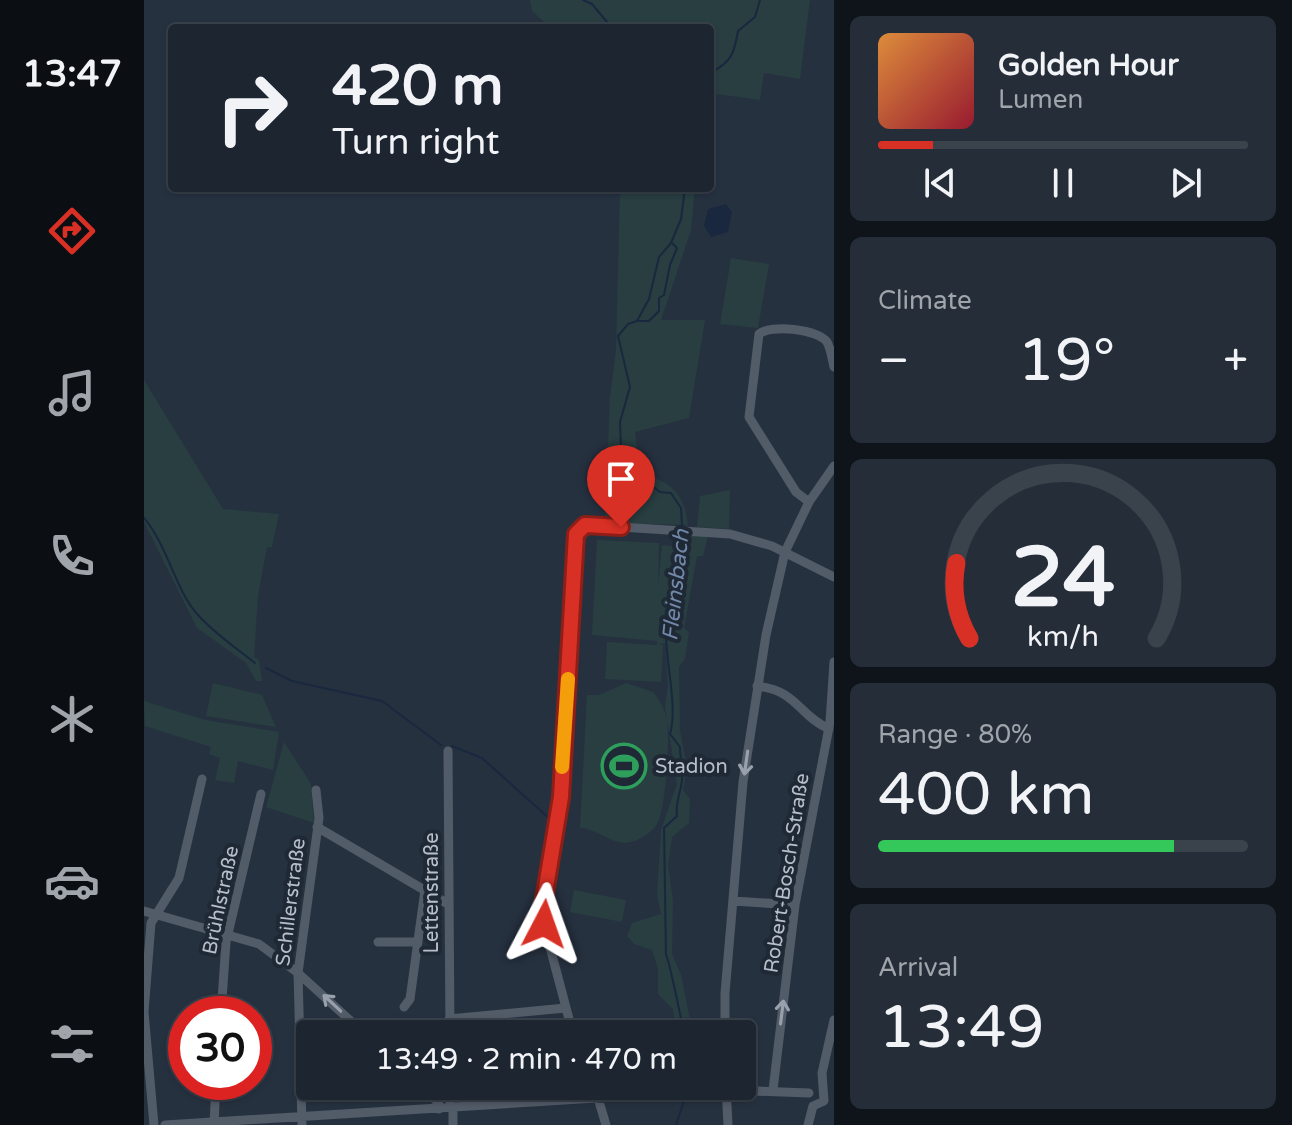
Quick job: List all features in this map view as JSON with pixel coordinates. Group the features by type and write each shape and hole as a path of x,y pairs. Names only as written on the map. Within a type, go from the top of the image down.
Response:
{"street":[{"path":"809,502 796,492 749,417 761,331 773,329 817,335 828,344 834,367"},
{"path":"726,1020 733,901 757,686 785,552 809,502 834,466"},
{"path":"569,1020 542,917 560,802 579,529 589,525 693,531 747,538 785,552 834,577"},
{"name":"Robert-Bosch-Straße","path":"773,1090 795,905 829,729 834,662"},
{"path":"757,686 785,692 818,724 829,729"},
{"name":"Lettenstraße","path":"448,751 448,904 453,1019"},
{"path":"154,1125 144,1012 151,923 179,878 202,779"},
{"name":"Schillerstraße","path":"302,1120 298,973 317,827 316,790"},
{"name":"Brühlstraße","path":"223,996 228,933 261,794"},
{"path":"317,827 448,904"},
{"path":"404,1007 410,999 425,890"},
{"path":"733,901 795,905"},
{"path":"144,911 259,944 298,973 350,1020"},
{"path":"378,942 418,942"},
{"path":"453,1019 565,1008"},
{"path":"808,1125 834,1020"},
{"path":"822,1073 823,1094 834,1104"},
{"path":"756,1089 795,1093 834,1104"},
{"path":"812,1099 823,1094"},
{"path":"214,1123 215,1100"},
{"path":"435,1100 439,1109"},
{"path":"451,1100 453,1125"},
{"path":"165,1125 302,1120 567,1100"},
{"path":"597,1100 606,1125"},
{"path":"727,1100 728,1125"}],"green space":[{"path":"530,0 810,0 800,79 764,73 760,100 717,94 714,98 714,24 547,24 532,11"},
{"path":"620,192 695,192 691,230 661,320 705,320 689,418 635,432 640,473 660,480 674,490 683,504 688,525 605,523 610,398 616,350"},
{"path":"731,258 769,264 758,328 720,324"},
{"path":"144,380 223,509 279,514 272,547 267,547 258,596 254,657 259,660 262,681 256,681 246,663 197,628 144,522"},
{"path":"730,490 729,529 697,527 700,496"},
{"path":"687,536 708,536 703,556 697,556 684,628 689,632 685,659 679,667 680,731 687,767 683,790 690,799 689,823 672,837 668,866 673,901 672,954 681,975 690,1020 674,1020 673,1009 658,994 658,969 652,950 634,944 627,936 632,923 661,914 657,895 661,830 677,784 665,706 668,686 665,643 658,644 663,645 661,682 605,679 607,642 657,645 657,641 592,635 597,540 659,543 658,587 662,545 672,546 672,538 683,541"},
{"path":"213,683 262,695 276,727 206,716"},
{"name":"Stadion","path":"626,683 653,692 658,698 666,716 668,741 665,789 657,824 640,838 622,842 580,828 587,695 599,695"},
{"path":"144,701 205,720 279,732 273,770 238,761 234,783 215,780 220,758 209,754 211,747 145,726"},
{"path":"284,742 311,784 314,823 266,807"},
{"path":"574,890 626,900 622,922 570,912"}],"water":[{"path":"726,204 732,212 728,232 711,237 704,226 708,209"}],"waterway":[{"path":"583,0 592,4 609,24"},
{"name":"Fleinsbach","path":"714,71 730,57 738,31 755,17 760,0"},
{"name":"Fleinsbach","path":"682,526 681,508 671,493 660,492 652,486 630,489 622,474 620,422 630,387 618,336 628,324 637,321 649,299 659,257 671,243 681,219 684,192"},
{"name":"Fleinsbach","path":"639,321 649,321 659,311 659,298 664,295 677,248 672,243"},
{"path":"144,518 160,542 190,605 211,628 255,663"},
{"name":"Fleinsbach","path":"681,1020 666,955 664,828 677,816 682,779 680,747 670,734 673,707 666,632 682,533"},
{"path":"266,668 292,681 382,701 441,745"},
{"path":"452,746 482,758 551,820"},
{"name":"Fleinsbach","path":"676,1125 684,1101"}],"slow traffic":[{"path":"562,767 568,679"}],"place":[{"name":"Stadion","path":"624,766"}],"route":[{"path":"544,924 543,905 561,797 576,534 585,525 621,527"}]}
